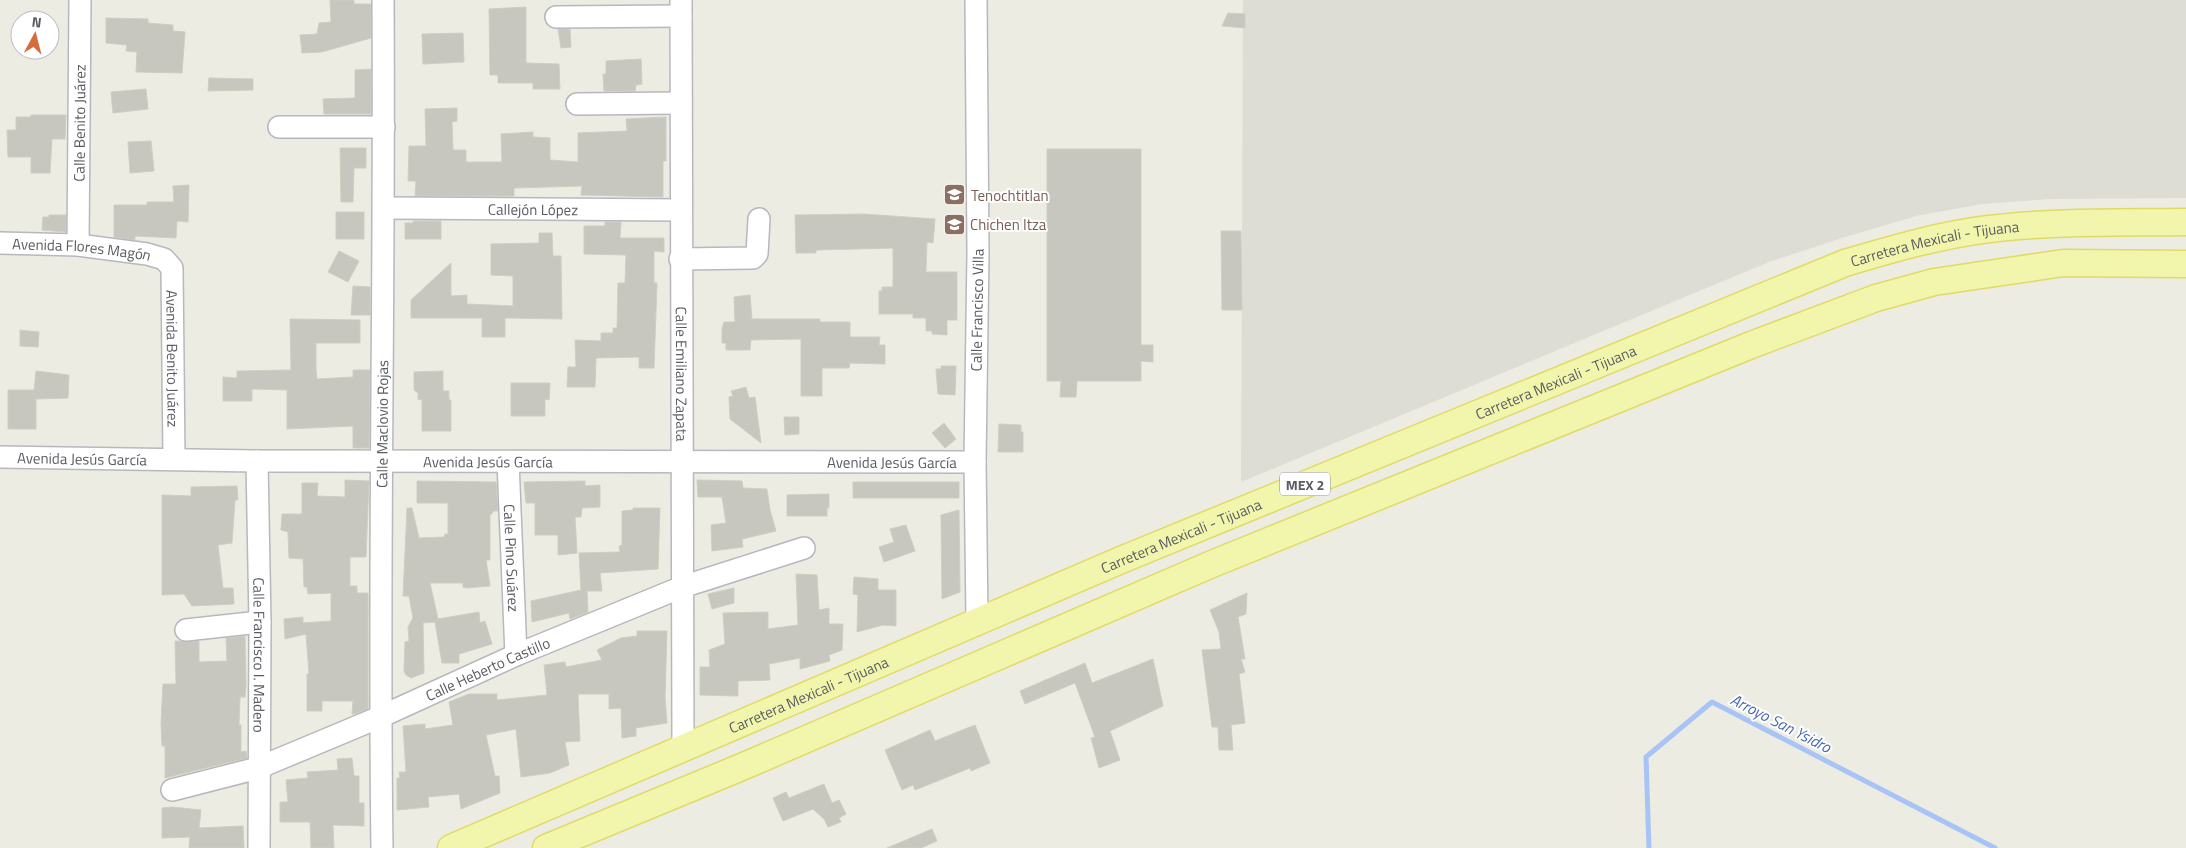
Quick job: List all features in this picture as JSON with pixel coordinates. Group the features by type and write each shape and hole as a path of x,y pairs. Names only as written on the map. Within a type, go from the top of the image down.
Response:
{"main road":[{"name":"Carretera Mexicali - Tijuana","path":"451,848 977,620 1845,263 1939,238 1988,229 2049,223 2186,222"},
{"name":"MEX 2","path":"546,848 744,766 1212,564 1751,345 1876,298 1934,282 2063,263 2186,264"}],"street":[{"name":"Calle Benito Juárez","path":"78,245 80,0"},
{"name":"Calle Maclovio Rojas","path":"382,848 380,716 385,208 383,0"},
{"name":"Calle Francisco Villa","path":"976,0 978,252 974,462 977,620"},
{"path":"556,17 681,8"},
{"name":"Calle Emiliano Zapata","path":"681,8 680,259 683,747"},
{"path":"577,104 681,102"},
{"path":"279,126 384,127"},
{"name":"Callejón López","path":"385,208 680,210"},
{"path":"680,259 753,258 756,254 759,219"},
{"name":"Avenida Flores Magón","path":"0,243 78,245 147,254 164,259"},
{"name":"Avenida Benito Juárez","path":"164,259 172,268 174,459"},
{"name":"Avenida Jesús García","path":"0,457 257,461 974,462"},
{"name":"Calle Francisco I. Madero","path":"257,461 260,622 259,848"},
{"name":"Calle Pino Suárez","path":"508,462 516,655"},
{"name":"Calle Heberto Castillo","path":"172,790 258,768 516,655 682,586 804,548"},
{"path":"186,630 260,622"}],"shaded area":[{"path":"1243,0 2186,0 2186,198 2050,199 1983,204 1920,215 1845,237 1769,262 1241,482"}],"building":[{"path":"330,0 354,0 354,4 371,4 371,38 322,52 302,53 300,35 317,34 319,23 331,22"},
{"path":"526,7 526,63 559,64 560,89 533,89 533,83 498,83 498,75 490,75 489,9"},
{"path":"1228,13 1245,14 1245,28 1222,26"},
{"path":"106,18 148,19 148,23 173,25 173,31 185,32 182,73 136,72 137,52 126,51 127,45 106,43"},
{"path":"558,29 570,29 571,47 561,48"},
{"path":"463,33 464,62 423,64 422,34"},
{"path":"641,59 642,84 636,85 635,91 604,91 603,74 606,74 606,61"},
{"path":"371,69 371,114 324,114 323,99 355,98 355,70"},
{"path":"209,78 253,79 253,90 208,91"},
{"path":"146,89 148,109 113,113 111,92"},
{"path":"457,108 457,121 452,122 453,150 466,150 466,162 502,162 501,134 533,132 533,137 550,138 550,160 578,162 578,133 627,131 626,119 666,117 666,161 663,161 663,197 581,195 582,186 514,188 514,196 415,196 416,181 408,181 409,146 426,146 425,109"},
{"path":"31,115 66,115 65,139 52,139 50,173 31,173 31,157 8,157 7,130 16,130 16,117 31,117"},
{"path":"151,141 154,171 130,173 128,142"},
{"path":"340,148 366,148 366,168 354,168 353,202 341,202"},
{"path":"1047,149 1141,149 1141,345 1153,345 1153,362 1141,361 1141,381 1077,381 1076,397 1060,397 1061,381 1047,381"},
{"path":"189,185 188,222 177,221 176,238 135,236 135,240 114,237 114,205 147,205 147,202 174,202 173,186"},
{"path":"336,212 364,212 364,239 336,239"},
{"path":"864,214 935,219 933,243 927,242 926,272 957,272 957,320 947,320 947,335 932,334 932,331 926,331 926,318 913,318 913,314 879,314 879,291 882,291 882,287 893,287 893,248 816,250 816,253 796,253 795,215"},
{"path":"49,215 66,215 66,232 42,230 43,217 49,217"},
{"path":"413,221 441,221 441,239 405,239 405,223 413,223"},
{"path":"605,222 621,222 620,238 664,238 664,252 654,251 654,283 657,283 654,368 639,368 639,357 596,358 595,387 567,387 568,367 576,367 575,340 601,341 601,333 613,333 613,328 617,328 618,283 625,283 626,255 584,254 584,226 605,226"},
{"path":"1221,231 1241,231 1242,310 1222,310"},
{"path":"539,233 552,233 553,256 561,256 562,319 505,318 505,337 482,337 482,318 411,318 411,300 451,263 451,296 467,295 467,304 513,306 513,276 491,275 491,244 539,243"},
{"path":"339,251 359,261 348,282 328,272"},
{"path":"353,286 370,287 370,315 351,315"},
{"path":"750,295 752,319 820,319 820,322 850,322 850,337 880,337 879,345 885,345 885,364 850,363 849,368 822,368 822,396 801,396 801,339 751,340 750,350 726,350 726,343 722,343 724,322 735,322 734,297"},
{"path":"290,319 360,320 360,343 316,343 316,370 317,379 353,377 353,370 370,370 369,448 353,448 353,426 287,429 287,390 252,389 252,401 223,401 223,377 237,378 237,371 291,370"},
{"path":"20,330 39,332 38,347 20,346"},
{"path":"941,366 956,366 955,395 938,394 936,369 941,369"},
{"path":"36,371 69,375 68,398 36,399 36,429 8,429 8,390 34,390"},
{"path":"443,371 443,391 449,391 449,400 451,400 451,431 422,431 422,399 418,400 418,393 414,390 414,372"},
{"path":"511,383 550,383 549,400 545,399 545,416 511,416"},
{"path":"746,387 749,398 755,397 761,443 730,419 729,397 733,396 731,391"},
{"path":"784,417 799,417 799,434 785,435"},
{"path":"944,423 956,439 945,448 932,433"},
{"path":"999,424 1021,425 1023,452 998,452"},
{"path":"345,480 369,481 366,557 350,557 350,586 357,586 357,593 368,593 368,709 355,714 352,714 353,701 322,701 322,711 307,711 307,674 309,674 306,634 285,639 284,619 303,617 303,623 331,621 331,593 308,594 307,587 304,587 303,559 289,558 288,532 281,530 282,514 302,514 302,483 318,483 317,496 345,497"},
{"path":"697,480 742,481 743,488 767,489 776,531 742,539 743,547 712,551 711,525 726,523 722,497 698,497"},
{"path":"417,481 496,482 498,511 493,511 490,514 490,560 486,560 490,586 466,588 463,587 463,583 430,583 438,619 479,612 480,623 485,621 492,644 459,654 459,663 442,663 435,622 423,623 424,673 411,678 404,671 405,642 409,641 408,627 413,618 409,596 403,596 407,508 412,508 419,538 444,537 445,534 448,534 448,503 417,503"},
{"path":"585,481 585,486 600,485 600,507 582,508 581,517 575,517 577,553 558,555 558,535 535,535 535,503 526,503 524,482"},
{"path":"853,482 959,482 959,498 853,498"},
{"path":"237,486 238,500 235,500 232,543 218,545 223,588 233,588 234,604 192,606 184,594 162,595 162,495 191,496 191,487"},
{"path":"829,494 827,516 787,516 787,495"},
{"path":"633,508 660,508 658,569 600,573 602,591 587,591 588,612 570,619 569,613 532,622 531,601 581,590 579,553 620,552 619,546 622,545 622,511 633,510"},
{"path":"959,510 960,592 942,599 941,515"},
{"path":"906,525 915,551 884,562 879,547 894,542 890,529"},
{"path":"796,574 817,575 819,610 829,608 829,624 843,624 842,650 829,655 830,661 800,669 800,658 769,664 770,680 738,681 738,696 700,695 700,667 710,667 709,650 725,644 723,613 768,612 768,629 798,625"},
{"path":"854,577 878,579 878,590 896,590 896,626 883,625 857,632 858,595 853,594"},
{"path":"734,588 734,603 712,609 708,594"},
{"path":"1247,593 1246,614 1238,617 1245,659 1241,659 1245,672 1239,674 1245,723 1231,725 1233,750 1219,750 1218,727 1212,727 1202,650 1221,649 1219,632 1210,610"},
{"path":"637,631 667,631 665,698 667,723 636,728 636,736 622,738 621,708 609,709 609,694 578,694 580,741 565,742 569,765 550,773 521,777 516,729 486,735 495,776 499,776 500,793 461,809 459,794 428,797 429,807 397,810 397,778 400,778 399,772 406,772 403,726 425,724 425,729 453,725 449,702 469,694 497,694 497,700 547,695 544,665 565,662 566,667 602,660 597,650 621,638 637,636"},
{"path":"245,636 246,686 245,697 240,697 239,725 241,725 241,752 246,751 247,758 165,778 165,746 162,746 161,723 163,684 176,684 175,641 199,641 199,662 227,661 226,638"},
{"path":"1153,659 1163,706 1110,731 1120,760 1099,768 1091,738 1095,737 1075,683 1025,704 1020,691 1085,663 1092,683"},
{"path":"975,725 990,763 971,771 970,768 915,790 913,785 902,790 885,750 930,730 935,741"},
{"path":"352,758 354,776 359,776 359,803 364,803 364,826 333,825 334,848 311,848 310,822 280,822 280,802 288,802 286,780 308,778 307,772 338,770 337,759"},
{"path":"824,784 832,803 839,800 846,814 839,818 841,822 828,827 824,819 813,809 783,821 773,798 786,792 789,798"},
{"path":"172,807 201,810 199,828 243,826 244,848 189,848 190,837 162,838 162,808"},
{"path":"932,829 937,841 921,848 887,848"}],"waterway":[{"name":"Arroyo San Ysidro","path":"1649,848 1646,757 1712,702 1995,848"}],"place":[{"name":"Tenochtitlan","path":"955,195"},
{"name":"Chichen Itza","path":"954,224"}]}
